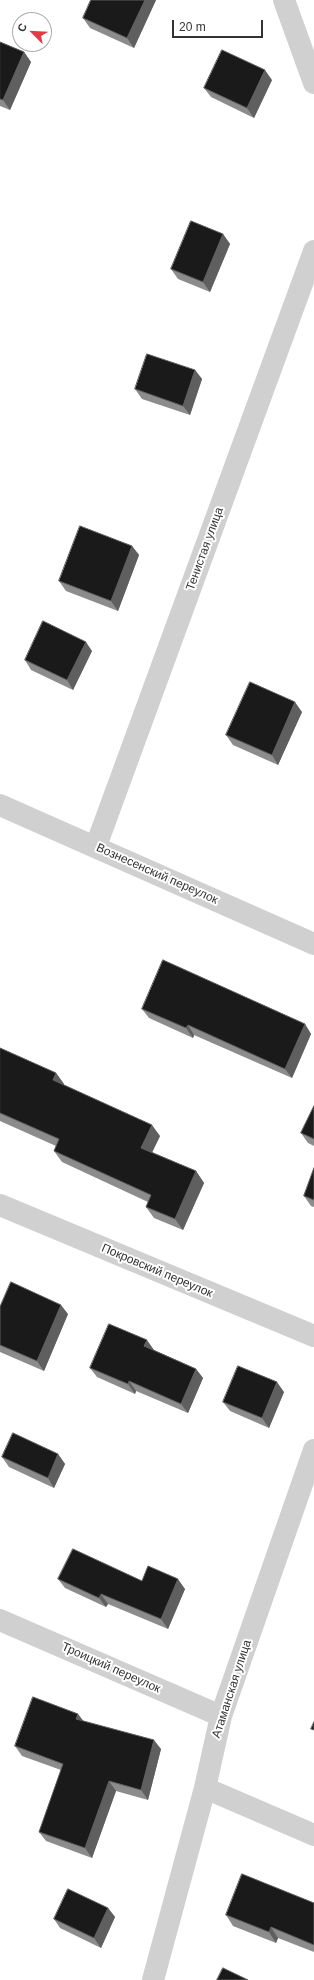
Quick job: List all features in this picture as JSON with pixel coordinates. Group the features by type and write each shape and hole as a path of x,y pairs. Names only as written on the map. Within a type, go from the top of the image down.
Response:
{"street":[{"path":"284,0 314,83"},
{"name":"Тенистая улица","path":"96,846 314,251"},
{"name":"Вознесенский переулок","path":"0,805 96,846 314,944"},
{"name":"Покровский переулок","path":"0,1205 314,1336"},
{"name":"Атаманская улица","path":"153,1980 205,1788 221,1716 314,1450"},
{"name":"Троицкий переулок","path":"0,1620 221,1716"},
{"path":"205,1788 314,1836"}],"building":[{"path":"91,0 145,0 127,38 83,18"},
{"path":"0,42 12,47 12,52 24,52 3,100 0,99"},
{"path":"222,50 265,70 247,108 204,88"},
{"path":"191,221 223,234 203,282 171,269"},
{"path":"147,354 195,370 183,406 135,389"},
{"path":"80,526 132,546 111,601 59,581"},
{"path":"43,621 86,642 67,680 25,660"},
{"path":"250,682 295,702 272,755 226,735"},
{"path":"163,960 305,1024 285,1069 188,1025 186,1028 142,1009"},
{"path":"0,1048 56,1073 53,1080 152,1125 141,1148 196,1171 175,1219 146,1207 151,1195 54,1151 59,1139 0,1113"},
{"path":"314,1106 314,1139 301,1133"},
{"path":"314,1168 314,1200 304,1196"},
{"path":"11,1282 61,1305 37,1361 0,1345 0,1307"},
{"path":"109,1324 147,1340 144,1346 196,1369 181,1404 129,1381 128,1384 90,1368"},
{"path":"238,1366 277,1382 262,1418 223,1402"},
{"path":"13,1433 58,1454 48,1478 2,1457"},
{"path":"73,1549 142,1581 148,1566 178,1579 161,1619 101,1594 99,1598 58,1579"},
{"path":"33,1697 78,1714 76,1719 154,1740 141,1790 109,1781 85,1848 39,1832 63,1764 15,1746"},
{"path":"314,1722 314,1730 311,1729"},
{"path":"242,1874 314,1903 314,1945 271,1927 269,1932 226,1915"},
{"path":"68,1889 108,1908 94,1938 54,1919"},
{"path":"223,1968 248,1980 217,1980"}]}
